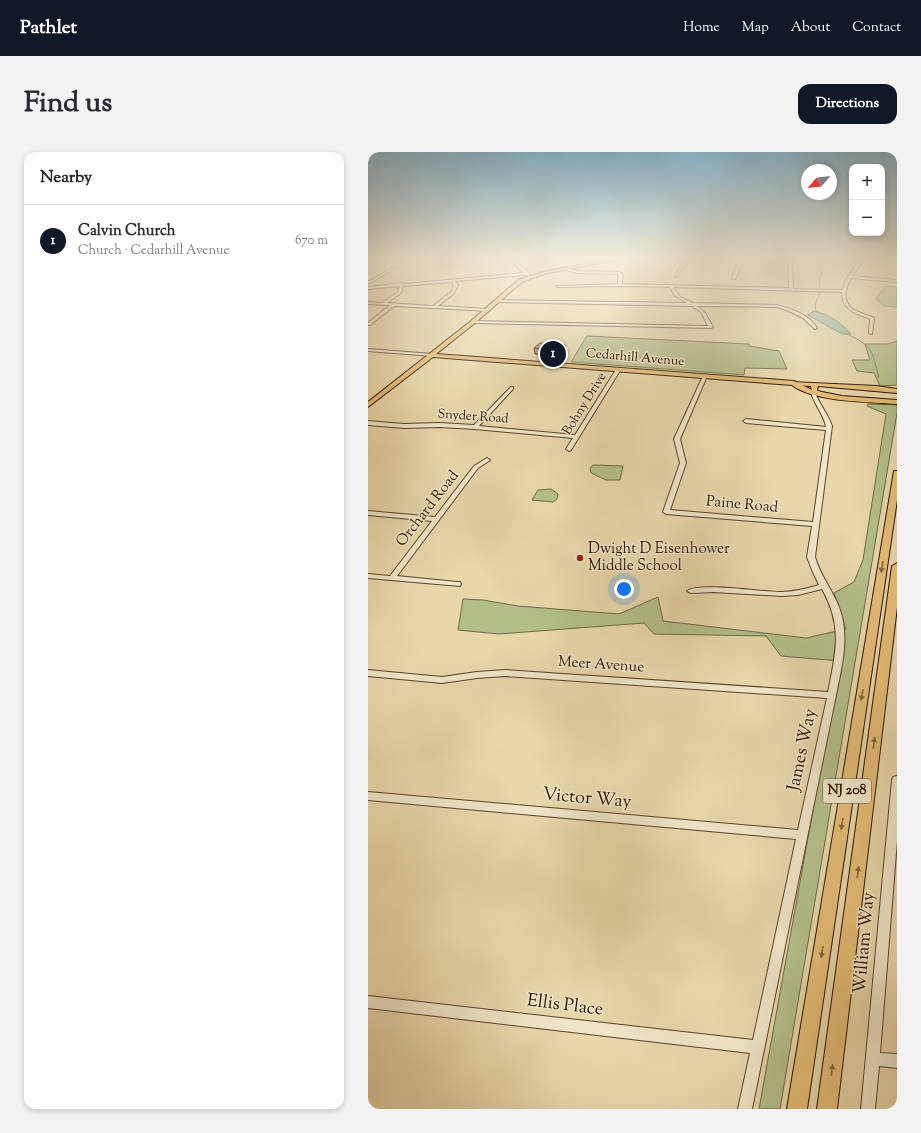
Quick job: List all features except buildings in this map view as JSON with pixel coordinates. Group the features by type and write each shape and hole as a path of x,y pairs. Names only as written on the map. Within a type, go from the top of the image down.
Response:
{"highway":[{"path":"794,382 877,388 897,391"},
{"path":"813,392 808,387 815,384"},
{"path":"815,384 814,391 820,398"},
{"path":"877,388 897,386"},
{"name":"NJ 208","path":"797,1109 897,473"},
{"name":"NJ 208","path":"827,1109 897,566"}],"main road":[{"path":"368,405 474,322 495,304"},
{"name":"Cedarhill Avenue","path":"433,354 794,382 799,387 813,392 820,398 834,397 897,402"},
{"name":"Cedarhill Avenue","path":"756,380 778,383 813,392"}],"street":[{"path":"378,304 488,310"},
{"path":"368,324 394,304"},
{"path":"434,307 438,304"},
{"path":"669,304 781,306 800,315 816,328"},
{"path":"474,322 711,327 704,313 691,304"},
{"path":"848,304 850,309 872,318 871,333"},
{"name":"Cedarhill Avenue","path":"368,350 433,354"},
{"name":"Bohny Drive","path":"569,450 619,369"},
{"name":"Paine Road","path":"704,376 677,439 683,463 666,512 816,524"},
{"path":"475,427 511,388"},
{"name":"James Way","path":"745,1109 832,696 840,644 840,627 835,607 815,570 811,557 829,429 820,398"},
{"path":"746,422 829,429"},
{"name":"Snyder Road","path":"368,423 404,426 440,425 475,427 577,438"},
{"name":"Orchard Road","path":"392,578 435,519 476,467 488,460"},
{"path":"368,513 435,519"},
{"path":"368,576 457,584"},
{"path":"691,591 706,589 780,594 800,592 824,586"},
{"name":"Meer Avenue","path":"368,673 442,680 476,674 506,673 832,696"},
{"name":"William Way","path":"868,1109 897,780"},
{"name":"Victor Way","path":"368,796 803,835"},
{"name":"Ellis Place","path":"368,1002 758,1047"},
{"path":"872,1058 897,1061"}],"green space":[{"path":"881,304 897,304 897,307 884,306"},
{"path":"587,336 749,344 749,346 779,351 787,369 745,368 744,375 571,362"},
{"path":"897,341 897,385 880,386 874,373 857,371 852,360 870,360 865,344 888,344"},
{"path":"868,404 897,405 897,413 780,1109 759,1109 840,661 781,656 766,636 654,634 644,623 499,634 458,630 463,599 483,600 518,606 619,614 658,597 663,621 806,638 846,629 834,593 854,582 863,560 886,414 867,406"},
{"path":"593,465 623,466 620,480 606,480 591,473 590,468"},
{"path":"551,489 558,494 557,499 553,502 532,500 538,490"}],"shaded area":[{"path":"814,311 824,314 844,326 851,334 842,334 808,315"}],"waterway":[{"path":"816,304 816,312"},
{"path":"845,333 866,345 870,350 879,378"}],"place":[{"name":"Calvin Church","path":"553,354"},
{"name":"Dwight D Eisenhower Middle School","path":"580,558"}]}
